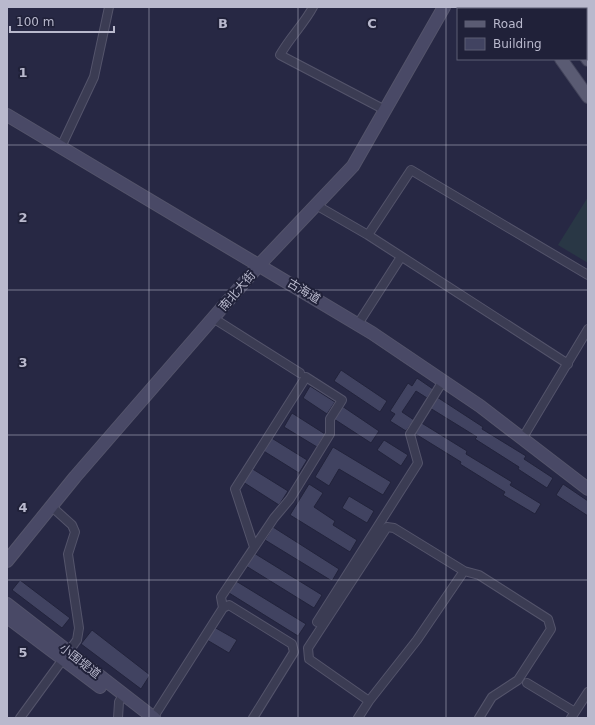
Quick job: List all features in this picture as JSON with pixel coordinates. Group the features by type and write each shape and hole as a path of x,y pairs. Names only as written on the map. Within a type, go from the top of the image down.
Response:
{"main road":[{"path":"562,60 588,97"}],"street":[{"path":"61,146 94,77 109,7"},
{"path":"313,7 308,16 288,41 280,55 385,110"},
{"name":"南北大街","path":"7,561 51,506 260,264 353,166 444,7"},
{"name":"古海道","path":"7,115 260,264 358,324 443,381 588,489"},
{"path":"368,235 411,170 588,275"},
{"path":"316,205 368,235 568,364"},
{"path":"358,324 402,257"},
{"path":"213,318 300,373"},
{"path":"522,439 588,329"},
{"path":"223,608 221,597 274,518 290,499 330,434 330,419 342,400 306,377 235,489 254,547"},
{"path":"317,622 418,463 410,434 443,381"},
{"path":"20,718 77,640 79,628 68,554 75,532 72,526 51,506"},
{"path":"369,700 309,659 308,648 387,527 394,528 464,571 479,575 548,619 551,629 518,680 492,697 479,718"},
{"path":"358,718 369,700 417,640 464,571"},
{"name":"小围堤道","path":"7,604 66,655 121,698 154,718"},
{"path":"154,718 223,608 229,605 292,644 294,652 253,718"},
{"name":"小围堤道","path":"7,617 66,655"},
{"path":"527,683 573,715 588,692"},
{"path":"118,718 121,698"},
{"name":"小围堤道","path":"121,698 140,718"}],"shaded area":[{"path":"588,197 588,263 558,245"}],"building":[{"path":"341,370 387,401 380,412 334,381"},
{"path":"417,378 433,389 427,398 416,391 402,412 414,420 406,431 390,421 395,414 390,411 408,383 412,386"},
{"path":"310,386 335,402 327,414 303,398"},
{"path":"437,397 483,427 482,429 526,456 524,459 553,478 547,488 518,469 519,467 475,439 477,437 430,408"},
{"path":"342,406 379,431 371,443 334,419"},
{"path":"292,413 325,434 317,447 284,427"},
{"path":"420,422 467,451 466,454 512,482 510,485 541,504 535,514 503,495 505,492 460,464 461,462 414,433"},
{"path":"270,437 307,460 299,473 262,450"},
{"path":"384,440 408,455 401,466 377,450"},
{"path":"333,447 391,482 383,495 339,469 329,486 315,477"},
{"path":"251,468 288,491 279,505 243,482"},
{"path":"309,484 323,493 314,507 335,521 333,525 357,540 350,552 290,515"},
{"path":"563,484 588,501 588,516 556,495"},
{"path":"349,496 374,511 367,523 342,508"},
{"path":"273,527 339,569 332,581 265,540"},
{"path":"254,553 322,595 314,608 246,566"},
{"path":"20,580 70,618 62,628 12,590"},
{"path":"236,581 306,624 298,636 229,593"},
{"path":"214,627 237,640 229,653 207,640"},
{"path":"92,630 150,675 141,689 81,644"}]}
